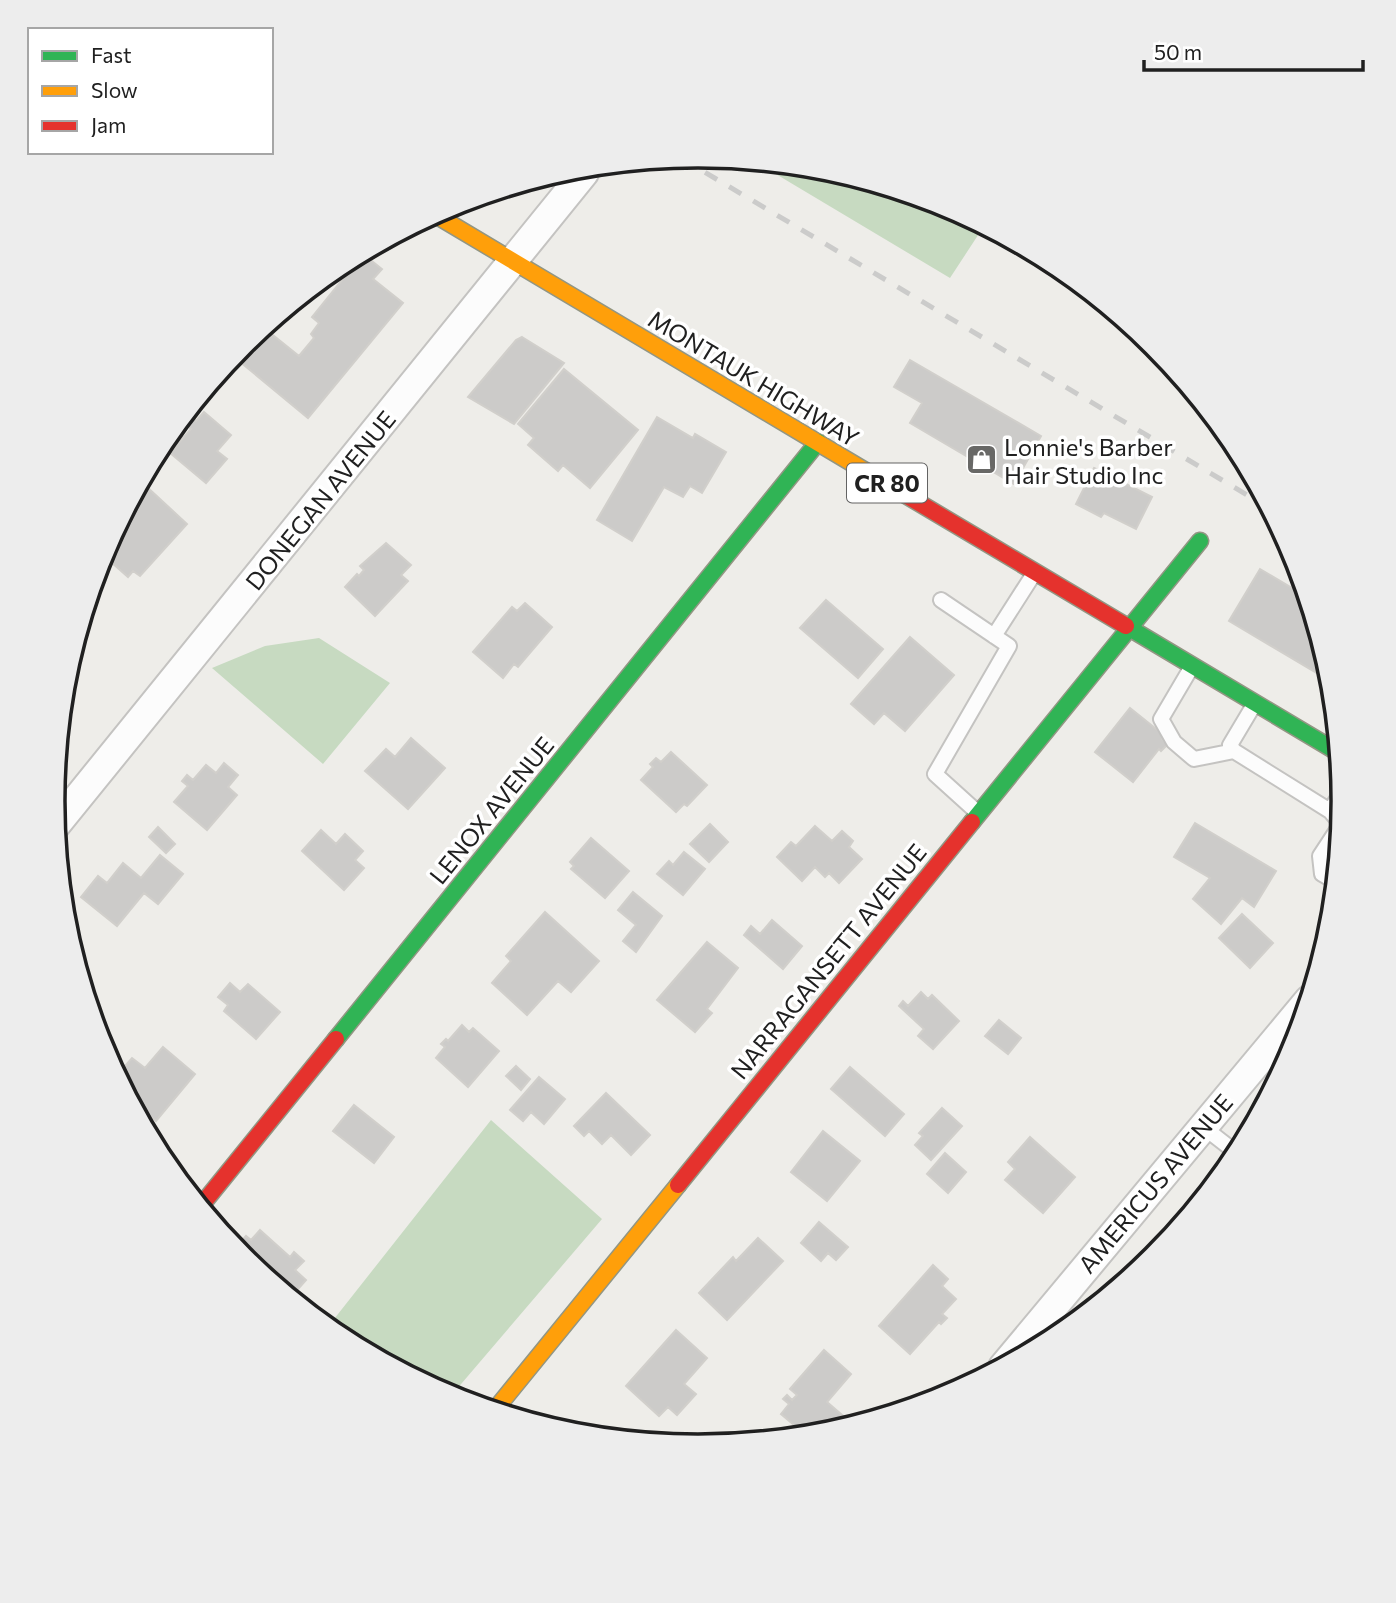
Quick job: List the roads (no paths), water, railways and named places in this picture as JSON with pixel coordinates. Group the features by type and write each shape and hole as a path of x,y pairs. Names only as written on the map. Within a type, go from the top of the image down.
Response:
{"street":[{"name":"DONEGAN AVENUE","path":"65,813 579,179"},
{"name":"MONTAUK HIGHWAY","path":"446,221 1329,746"},
{"name":"LENOX AVENUE","path":"206,1199 818,442"},
{"name":"NARRAGANSETT AVENUE","path":"501,1403 1200,541"},
{"name":"AMERICUS AVENUE","path":"1019,1347 1292,1020"}],"lane":[{"path":"994,636 1035,572"},
{"path":"941,600 1009,646 935,774 978,813"},
{"path":"1193,665 1161,719 1174,742 1194,759 1234,751"},
{"path":"1255,703 1230,745 1234,751 1330,811"},
{"path":"1327,877 1322,874 1320,856 1330,840"},
{"path":"1202,1126 1229,1147"}],"railway":[{"path":"698,168 1254,499"}],"place":[{"name":"Lonnie's Barber Hair Studio Inc","path":"981,460"}]}
